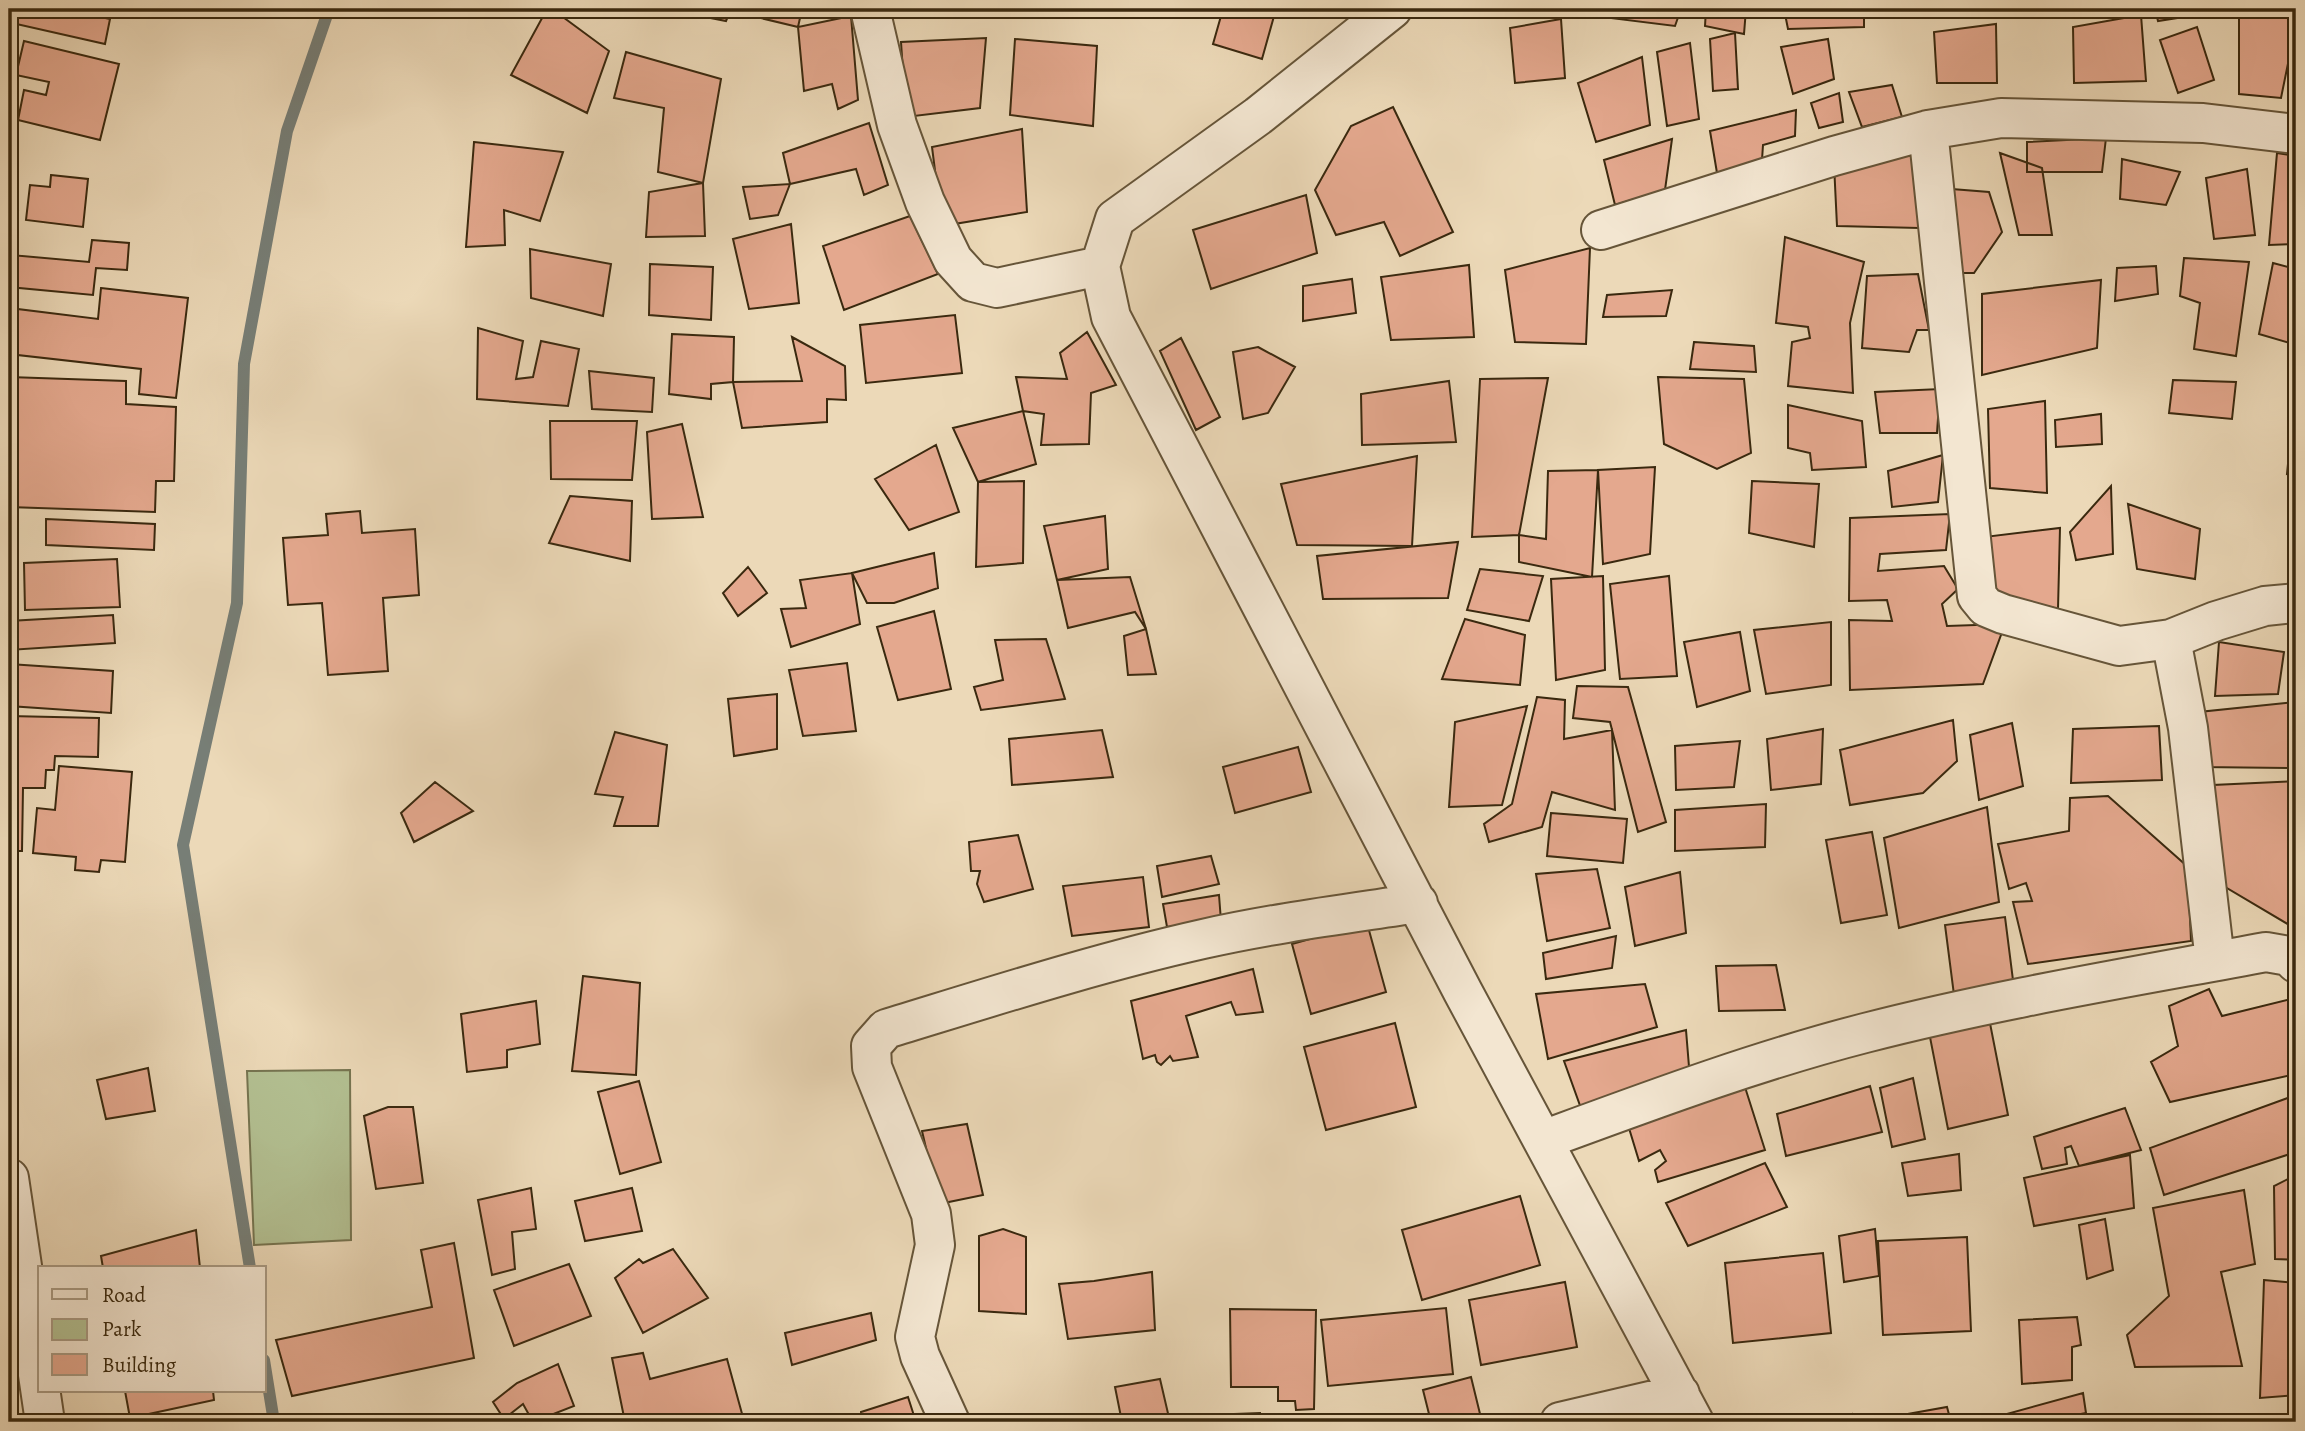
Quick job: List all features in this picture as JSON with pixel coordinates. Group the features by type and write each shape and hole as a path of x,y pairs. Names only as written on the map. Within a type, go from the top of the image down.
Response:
{"street":[{"path":"870,9 897,125 925,202 953,260 966,275 973,282 997,288 1100,266"},
{"path":"1392,9 1258,116 1115,219 1100,266 1111,317 1543,1140 1687,1408 1560,1422"},
{"path":"1601,230 1834,156 1927,130 2001,118 2203,123 2296,134"},
{"path":"1927,130 1977,596 1986,607 2003,614 2119,646 2171,639 2265,606 2296,603"},
{"path":"2171,639 2188,727 2215,961"},
{"path":"950,1422 920,1356 915,1336 935,1245 931,1214 872,1067 871,1046 886,1030 1050,978 1203,939 1296,921 1418,903"},
{"path":"1543,1140 1703,1082 1864,1033 2023,996 2266,952 2289,956 2296,963"},
{"path":"9,1178 38,1375"},
{"path":"41,1392 45,1422"}],"green space":[{"path":"350,1070 351,1240 254,1245 247,1071"}],"building":[{"path":"15,9 63,9 110,19 105,44 12,23"},
{"path":"547,9 552,9 609,51 587,113 511,75"},
{"path":"695,9 731,9 726,21 695,15"},
{"path":"750,9 802,9 798,27 748,15"},
{"path":"1223,9 1276,9 1262,59 1213,44"},
{"path":"1587,9 1681,9 1675,26 1586,15"},
{"path":"1706,9 1746,9 1744,34 1705,26"},
{"path":"1784,9 1864,9 1864,27 1788,29"},
{"path":"2155,9 2203,9 2202,14 2158,21"},
{"path":"2296,13 2281,98 2239,94 2239,15"},
{"path":"2141,15 2146,81 2074,83 2073,27"},
{"path":"851,16 858,100 838,109 832,84 804,91 798,27"},
{"path":"1561,19 1565,78 1515,83 1510,28"},
{"path":"1996,24 1997,83 1937,83 1934,32"},
{"path":"2197,27 2214,80 2178,93 2160,40"},
{"path":"1735,33 1738,89 1713,91 1710,39"},
{"path":"986,38 980,108 906,117 901,42"},
{"path":"1015,39 1097,46 1093,126 1010,115"},
{"path":"1828,39 1834,79 1793,94 1781,47"},
{"path":"24,41 119,64 100,140 18,120 24,90 46,95 49,82 16,75"},
{"path":"1690,43 1699,119 1667,126 1657,52"},
{"path":"626,52 721,79 703,183 658,172 664,108 614,98"},
{"path":"1642,57 1650,125 1596,142 1578,83"},
{"path":"1892,85 1902,117 1862,127 1849,92"},
{"path":"1839,93 1843,122 1819,128 1811,103"},
{"path":"1393,107 1453,232 1400,256 1384,222 1336,235 1315,190 1351,126"},
{"path":"1796,110 1795,136 1763,145 1761,175 1719,185 1710,131"},
{"path":"869,123 888,185 864,195 856,169 790,184 783,153"},
{"path":"1022,129 1027,212 942,226 932,147"},
{"path":"2106,138 2102,172 2027,172 2027,142"},
{"path":"1672,139 1665,190 1615,205 1604,160"},
{"path":"474,142 563,152 540,221 504,210 505,245 466,247"},
{"path":"1915,152 1919,228 1837,226 1834,164"},
{"path":"2000,153 2042,168 2052,235 2019,235"},
{"path":"2277,153 2296,156 2296,244 2269,245"},
{"path":"2122,159 2180,172 2166,205 2120,199"},
{"path":"2247,169 2255,235 2214,239 2206,178"},
{"path":"51,175 88,179 83,227 26,220 30,185 50,187"},
{"path":"703,183 705,236 646,237 649,192"},
{"path":"790,184 778,215 750,219 743,187"},
{"path":"1939,188 1989,192 2002,232 1974,273 1956,273"},
{"path":"1306,195 1317,253 1211,289 1193,230"},
{"path":"9,210 18,211 17,225 9,224"},
{"path":"910,216 938,274 844,310 823,246"},
{"path":"791,224 799,303 749,309 733,239"},
{"path":"1785,237 1864,262 1850,323 1853,393 1788,386 1792,342 1810,338 1808,327 1776,323"},
{"path":"92,240 129,243 127,270 96,268 93,295 9,287 11,255 89,262"},
{"path":"1590,248 1586,344 1515,342 1505,270"},
{"path":"530,249 611,264 603,316 531,298"},
{"path":"2184,258 2249,262 2236,356 2194,349 2200,303 2180,296"},
{"path":"2273,263 2296,269 2290,343 2259,334"},
{"path":"650,264 713,267 711,320 649,315"},
{"path":"1469,265 1474,337 1391,340 1381,277"},
{"path":"2156,266 2158,294 2115,301 2117,268"},
{"path":"1918,274 1929,330 1917,330 1909,352 1862,348 1867,276"},
{"path":"1352,279 1356,313 1303,321 1303,286"},
{"path":"2101,280 2097,348 1982,375 1982,294"},
{"path":"101,288 188,298 176,398 139,394 141,369 9,354 9,308 98,319"},
{"path":"1672,290 1666,316 1603,317 1607,295"},
{"path":"955,315 962,373 866,383 860,325"},
{"path":"478,328 523,341 516,379 533,377 541,341 579,349 568,406 477,399"},
{"path":"1087,332 1116,385 1091,393 1089,444 1041,445 1044,414 1023,411 1016,377 1067,379 1060,353"},
{"path":"672,334 734,337 733,382 711,384 711,399 669,394"},
{"path":"792,337 845,366 846,400 827,399 827,422 742,428 733,382 802,381"},
{"path":"1181,338 1220,417 1196,430 1160,351"},
{"path":"1694,342 1754,346 1756,372 1690,369"},
{"path":"1258,347 1295,367 1268,413 1243,419 1233,352"},
{"path":"589,371 654,378 652,412 592,409"},
{"path":"9,377 126,381 126,404 176,407 174,481 156,481 155,512 9,507"},
{"path":"1658,377 1744,379 1751,453 1717,469 1664,444"},
{"path":"1548,378 1519,535 1472,537 1480,379"},
{"path":"2173,380 2236,382 2232,419 2169,413"},
{"path":"1449,381 1456,442 1362,445 1361,394"},
{"path":"2296,383 2296,472 2287,474"},
{"path":"1940,389 1937,433 1880,433 1875,392"},
{"path":"2045,401 2047,493 1990,488 1988,409"},
{"path":"1788,405 1862,421 1866,467 1812,470 1810,453 1788,448"},
{"path":"1023,411 1036,464 978,482 953,428"},
{"path":"2101,414 2102,444 2056,447 2055,420"},
{"path":"550,421 637,421 632,480 551,479"},
{"path":"682,424 703,517 652,519 647,432"},
{"path":"936,445 959,512 909,530 875,479"},
{"path":"1943,455 1938,502 1892,507 1888,471"},
{"path":"1417,456 1412,546 1297,545 1281,484"},
{"path":"1655,467 1650,554 1603,564 1598,470"},
{"path":"1598,470 1592,577 1519,562 1519,535 1546,539 1548,471"},
{"path":"1024,481 1023,563 976,567 978,482"},
{"path":"1752,481 1819,484 1814,547 1749,533"},
{"path":"2111,486 2113,554 2076,560 2070,532"},
{"path":"570,496 632,501 630,561 549,543"},
{"path":"2128,504 2200,529 2195,579 2137,569"},
{"path":"360,511 362,533 415,529 419,595 383,598 388,671 328,675 322,603 288,605 283,538 328,535 326,514"},
{"path":"1950,514 1946,550 1880,554 1878,571 1944,566 1958,589 1942,604 1947,626 2005,624 1983,684 1850,690 1849,620 1892,621 1887,600 1849,601 1850,518"},
{"path":"1105,516 1108,569 1057,580 1044,526"},
{"path":"46,519 155,524 154,550 46,545"},
{"path":"2060,528 2058,609 1995,593 1984,537"},
{"path":"1458,542 1448,598 1323,599 1317,556"},
{"path":"934,553 938,588 894,603 867,603 852,573"},
{"path":"117,559 120,607 25,610 24,563"},
{"path":"748,567 767,593 738,616 723,593"},
{"path":"1480,569 1543,576 1529,621 1467,610"},
{"path":"852,573 860,624 791,647 781,609 806,608 800,580"},
{"path":"1603,576 1605,670 1556,680 1551,579"},
{"path":"1669,576 1677,676 1620,679 1610,584"},
{"path":"1130,577 1146,629 1135,612 1068,628 1057,580"},
{"path":"934,611 951,689 898,700 877,627"},
{"path":"113,615 115,643 9,650 9,621"},
{"path":"1465,619 1525,635 1520,685 1442,679"},
{"path":"1831,622 1831,685 1766,694 1754,630"},
{"path":"1146,629 1156,674 1128,675 1124,636"},
{"path":"1740,632 1750,691 1697,707 1684,642"},
{"path":"1046,639 1065,699 981,710 974,687 1003,680 995,640"},
{"path":"2219,642 2284,652 2278,694 2215,696"},
{"path":"847,663 856,731 803,736 789,670"},
{"path":"9,664 113,671 111,713 9,706"},
{"path":"1577,686 1628,687 1666,822 1638,832 1610,722 1573,718"},
{"path":"777,694 777,749 734,756 728,699"},
{"path":"1537,697 1565,700 1564,739 1612,730 1615,810 1552,792 1542,827 1489,842 1484,824 1512,804"},
{"path":"2296,702 2296,768 2200,767 2199,712"},
{"path":"1527,706 1502,805 1449,807 1455,722"},
{"path":"9,716 99,718 98,757 55,756 54,770 46,770 45,788 23,788 22,851 9,851"},
{"path":"1953,720 1957,761 1923,793 1850,805 1840,750"},
{"path":"2012,723 2023,786 1979,800 1970,735"},
{"path":"2159,726 2162,780 2071,783 2073,729"},
{"path":"1823,729 1821,784 1771,790 1767,739"},
{"path":"1102,730 1113,777 1012,785 1009,739"},
{"path":"615,732 667,745 658,826 614,826 623,797 595,794"},
{"path":"1740,741 1734,787 1676,790 1675,746"},
{"path":"1298,747 1311,792 1235,813 1223,767"},
{"path":"59,766 132,772 125,862 101,860 99,872 75,870 76,857 33,853 37,808 55,810"},
{"path":"2296,781 2296,929 2210,878 2213,785"},
{"path":"435,782 473,811 414,842 401,813"},
{"path":"2108,796 2188,867 2191,941 2028,964 2013,902 2032,901 2026,883 2009,889 1998,844 2069,831 2070,798"},
{"path":"1766,804 1765,847 1675,851 1675,810"},
{"path":"1987,807 1999,902 1899,928 1884,838"},
{"path":"1551,813 1627,819 1623,863 1547,856"},
{"path":"1872,832 1887,915 1841,923 1826,840"},
{"path":"1018,835 1033,889 984,902 977,884 980,871 971,871 969,842"},
{"path":"1211,856 1219,884 1162,897 1157,866"},
{"path":"1597,869 1610,928 1547,941 1536,874"},
{"path":"1680,872 1686,933 1635,946 1625,887"},
{"path":"1143,877 1149,927 1072,936 1063,886"},
{"path":"1219,895 1221,921 1167,927 1163,904"},
{"path":"2005,917 2014,988 1954,995 1945,925"},
{"path":"1367,923 1386,992 1311,1014 1292,944"},
{"path":"1616,936 1612,968 1546,979 1543,953"},
{"path":"1776,965 1785,1010 1719,1011 1716,966"},
{"path":"1253,969 1263,1012 1236,1015 1231,1002 1186,1016 1198,1057 1173,1061 1170,1056 1161,1065 1155,1055 1143,1059 1131,1001"},
{"path":"583,976 640,983 636,1075 572,1071"},
{"path":"1645,984 1657,1027 1548,1059 1536,994"},
{"path":"2209,989 2222,1016 2291,999 2296,1074 2170,1102 2151,1062 2178,1046 2169,1006"},
{"path":"536,1001 540,1044 507,1050 507,1067 467,1072 461,1014"},
{"path":"1987,1008 2008,1115 1948,1129 1928,1027"},
{"path":"1395,1023 1416,1107 1326,1130 1304,1047"},
{"path":"1686,1030 1690,1079 1582,1111 1564,1061"},
{"path":"148,1068 155,1111 106,1119 97,1080"},
{"path":"1913,1078 1925,1139 1892,1147 1880,1088"},
{"path":"639,1081 661,1162 620,1174 598,1092"},
{"path":"1744,1084 1765,1150 1658,1182 1655,1170 1666,1161 1660,1150 1639,1161 1625,1115"},
{"path":"1870,1086 1882,1132 1786,1156 1777,1114"},
{"path":"2296,1095 2296,1152 2164,1195 2150,1148"},
{"path":"388,1107 413,1107 423,1183 376,1189 364,1116"},
{"path":"2125,1108 2141,1150 2079,1166 2071,1146 2065,1148 2067,1164 2042,1169 2034,1137"},
{"path":"967,1124 983,1195 939,1204 922,1131"},
{"path":"1959,1154 1961,1190 1908,1196 1902,1163"},
{"path":"2130,1155 2134,1208 2034,1226 2024,1178"},
{"path":"1765,1163 1787,1207 1688,1246 1666,1203"},
{"path":"2296,1175 2296,1260 2275,1259 2274,1186"},
{"path":"531,1188 536,1229 512,1232 515,1269 492,1275 478,1200"},
{"path":"632,1188 642,1231 585,1241 575,1201"},
{"path":"2244,1190 2255,1264 2221,1272 2242,1366 2135,1367 2127,1335 2169,1296 2153,1208"},
{"path":"1520,1196 1540,1265 1422,1300 1402,1230"},
{"path":"2105,1219 2113,1270 2087,1279 2079,1225"},
{"path":"1003,1229 1026,1237 1026,1314 979,1311 979,1236"},
{"path":"1875,1229 1879,1276 1844,1282 1839,1236"},
{"path":"196,1230 200,1266 103,1266 101,1256"},
{"path":"1967,1237 1971,1331 1883,1335 1878,1241"},
{"path":"454,1243 474,1358 292,1396 276,1340 432,1307 421,1250"},
{"path":"673,1249 708,1298 643,1333 615,1278 639,1259 643,1263"},
{"path":"1823,1253 1831,1333 1733,1343 1725,1263"},
{"path":"569,1264 591,1316 514,1346 494,1290"},
{"path":"1152,1272 1155,1330 1068,1339 1059,1284"},
{"path":"2264,1280 2296,1283 2296,1395 2260,1398"},
{"path":"1565,1282 1577,1347 1481,1365 1469,1300"},
{"path":"1446,1308 1453,1374 1328,1386 1321,1320"},
{"path":"1230,1309 1316,1310 1314,1409 1296,1410 1295,1401 1278,1401 1278,1387 1231,1387"},
{"path":"871,1313 876,1340 792,1365 785,1333"},
{"path":"2077,1317 2081,1345 2072,1347 2072,1380 2022,1384 2019,1320"},
{"path":"643,1353 650,1379 727,1359 744,1421 704,1422 702,1417 685,1422 625,1422 612,1358"},
{"path":"558,1364 574,1406 533,1422 523,1404 504,1419 493,1402 517,1383"},
{"path":"1471,1377 1482,1422 1431,1422 1423,1390"},
{"path":"1160,1379 1170,1422 1122,1422 1115,1387"},
{"path":"125,1392 213,1392 214,1400 130,1418"},
{"path":"2083,1393 2086,1413 2070,1416 2071,1422 1985,1422 1985,1420"},
{"path":"908,1397 916,1422 862,1422 861,1412"},
{"path":"1947,1407 1951,1422 1886,1422 1885,1418"},
{"path":"1260,1413 1260,1422 1209,1422 1208,1415"},
{"path":"1852,1414 1853,1422 1809,1422"},
{"path":"2296,1414 2296,1422 2249,1422 2249,1415"}],"waterway":[{"path":"250,1266 183,845 237,603 244,364 287,131 329,9"},
{"path":"266,1372 274,1422"}]}
